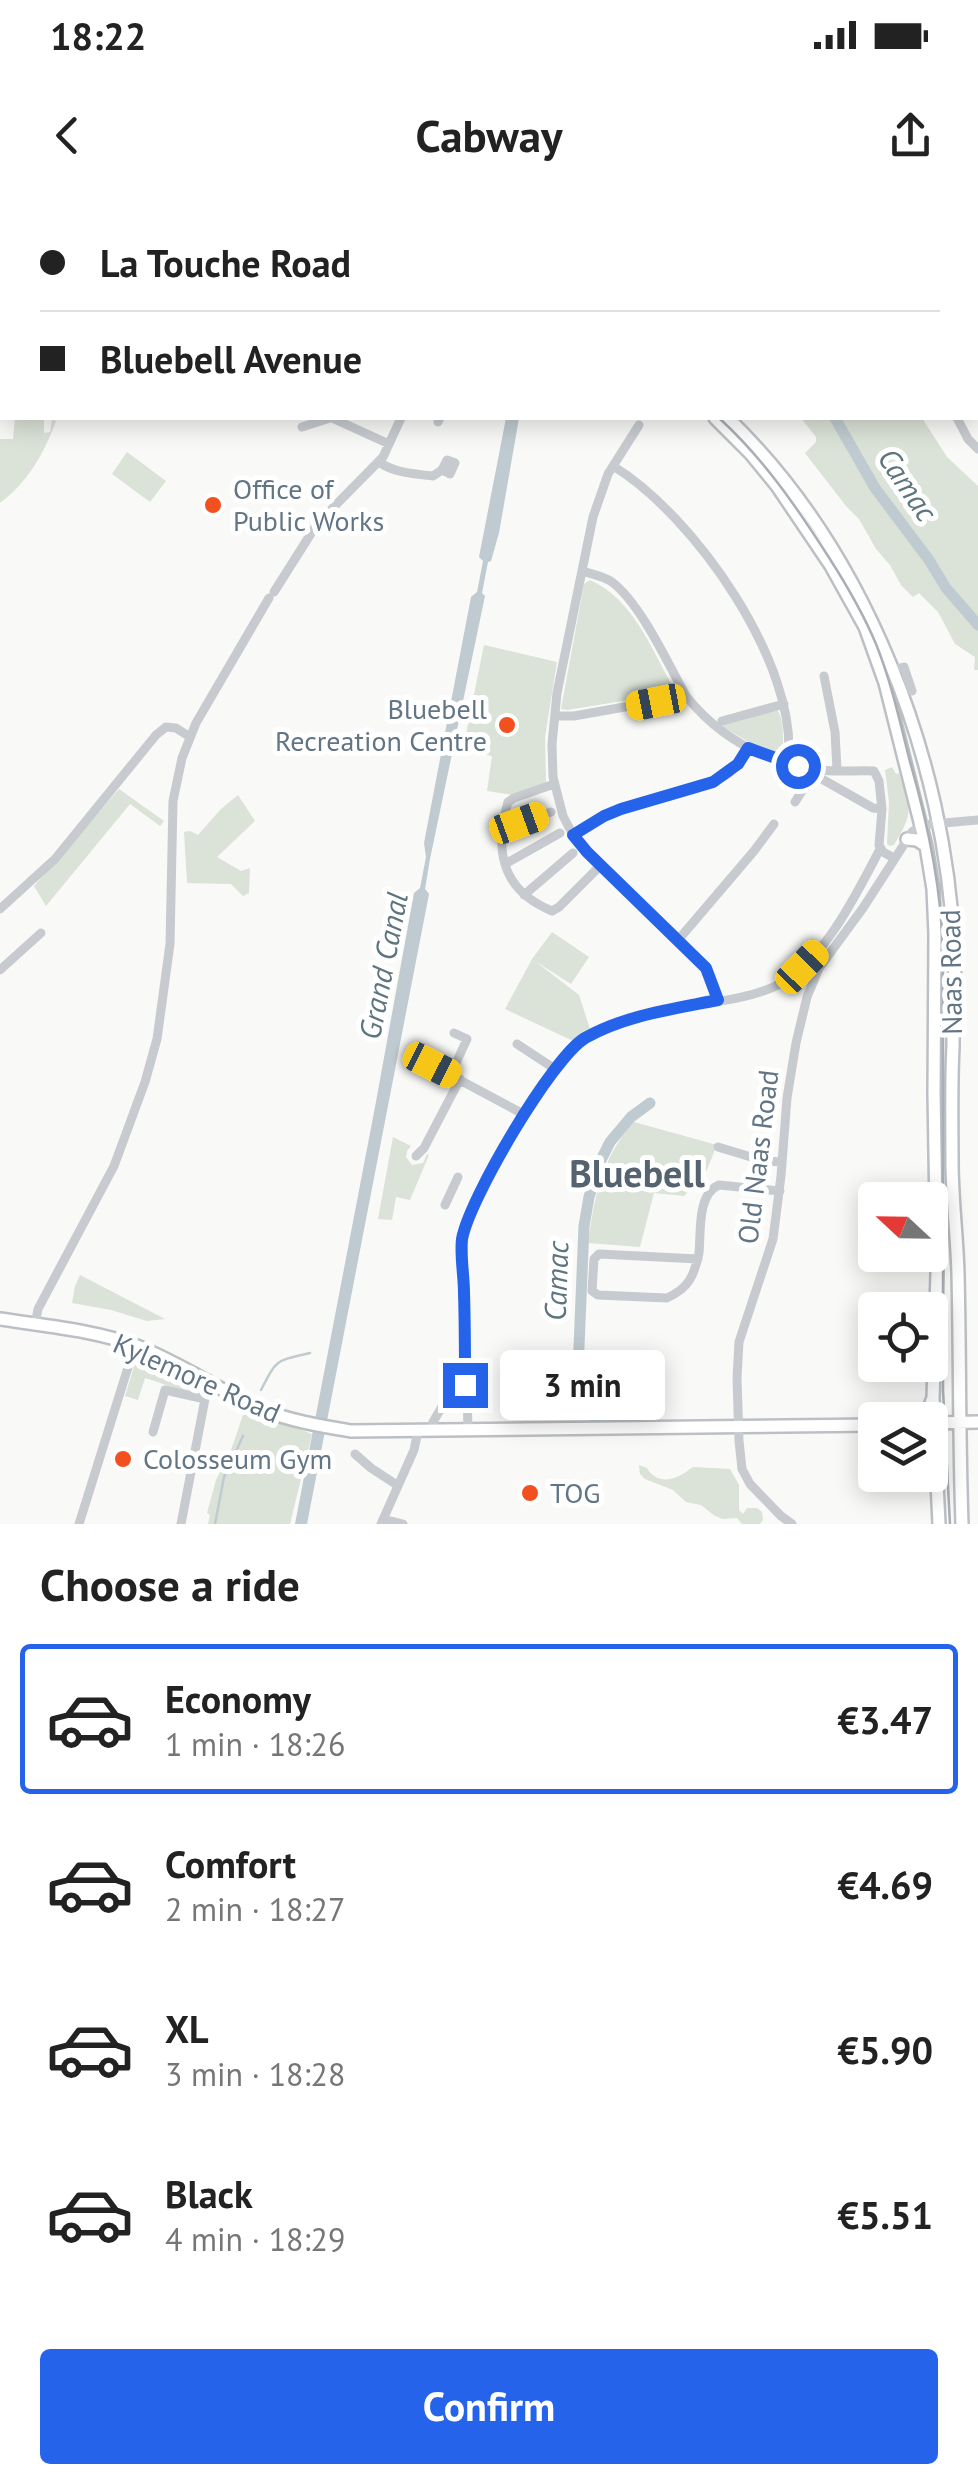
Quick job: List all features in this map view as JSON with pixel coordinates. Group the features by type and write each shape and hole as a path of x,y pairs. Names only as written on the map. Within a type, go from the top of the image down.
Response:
{"main road":[{"name":"Naas Road","path":"717,420 777,486 865,627 885,683 926,846 935,934 933,1402"},
{"name":"Naas Road","path":"730,420 771,464 820,532 868,611 912,724 938,823 954,946 952,1164 962,1524"},
{"path":"907,839 926,846"},
{"name":"Kylemore Road","path":"0,1319 102,1336 134,1346 255,1406 330,1428 368,1432 858,1425"},
{"path":"932,1402 933,1398"},
{"path":"948,1423 978,1422"},
{"path":"934,1492 939,1522"},
{"name":"Naas Road","path":"937,1492 939,1522"}],"street":[{"path":"302,427 325,420"},
{"path":"335,420 389,444"},
{"path":"35,1325 40,1305 114,1166 148,1072 163,1005 170,944 172,801 190,737 317,524 378,462 400,420"},
{"path":"958,420 978,448"},
{"path":"639,426 613,466 596,506 554,716 554,784 573,835 706,968 718,1000"},
{"path":"378,462 394,470 433,476 442,470"},
{"path":"613,466 652,494 701,547 755,631 784,704 790,732 788,764"},
{"path":"582,571 613,583 646,625 686,696 714,727 748,748 814,772 873,808 882,809"},
{"path":"892,670 904,667 912,691"},
{"path":"824,676 835,732 837,770"},
{"path":"554,716 686,696"},
{"path":"722,721 784,704"},
{"path":"0,908 55,859 156,735 166,727 190,737"},
{"path":"573,835 621,809 713,782 738,764 748,748"},
{"path":"468,1430 462,1238 474,1201 525,1115 575,1045 596,1032 649,1014 757,992 788,978 848,919 880,849 882,809 877,774 814,772"},
{"path":"795,802 814,772"},
{"path":"554,784 510,800 500,844 505,864 524,894 548,910 555,910 600,865"},
{"path":"503,828 551,812"},
{"path":"921,826 978,820"},
{"path":"678,939 774,824"},
{"name":"Old Naas Road","path":"792,1524 750,1484 742,1468 736,1378 739,1342 768,1259 780,1191 787,1098 806,997 848,919 921,826"},
{"path":"505,864 560,833"},
{"path":"880,849 894,858"},
{"path":"524,894 573,854"},
{"path":"0,970 42,933"},
{"path":"416,1156 424,1148 468,1040 454,1034"},
{"path":"517,1044 555,1069"},
{"path":"413,1055 525,1115"},
{"path":"718,1147 782,1162"},
{"path":"445,1205 458,1177"},
{"path":"698,1260 598,1255 594,1260 592,1290 598,1295 667,1298 688,1284 698,1260 705,1198 711,1188 719,1185 780,1191"},
{"path":"451,1192 474,1201"},
{"path":"79,1524 134,1346"},
{"path":"432,1422 457,1383 465,1379"},
{"path":"181,1524 212,1384"},
{"path":"153,1432 165,1390 206,1399"},
{"path":"403,1524 379,1522 414,1450 418,1431"},
{"path":"355,1454 397,1485"}],"shaded area":[{"path":"15,420 44,420 44,433 50,432 52,420 56,421 34,466 0,503 0,439 13,439"},
{"path":"506,420 519,420 499,533 488,562 482,593 485,596 430,859 425,889 429,894 307,1524 295,1524 414,893 420,888 426,857 424,843 471,597 477,592 483,561 479,557"},
{"path":"803,420 923,420 947,457 978,486 978,670 974,670 975,657 955,644 938,612 919,593 913,597 901,585 859,519 805,453 816,437"},
{"path":"127,452 166,481 150,502 112,474"},
{"path":"590,580 605,588 629,612 673,687 672,693 561,709 584,584"},
{"name":"Bluebell Recreation Centre","path":"484,645 557,662 545,737 546,782 513,795 487,791 492,756 463,749"},
{"path":"777,709 783,733 779,753 752,744 723,727 723,724"},
{"path":"892,767 899,773 908,817 890,846 885,770"},
{"path":"119,789 164,821 160,826 130,804 46,906 34,886"},
{"path":"238,795 255,821 217,857 241,871 250,868 249,893 243,896 231,884 187,883 184,832 198,835"},
{"path":"552,932 589,957 571,984 535,961 579,995 590,1029 573,1041 505,1009 532,959"},
{"path":"634,1122 717,1145 706,1172 684,1196 654,1193 640,1247 588,1243 601,1178 614,1150"},
{"path":"393,1137 411,1146 406,1157 412,1165 423,1163 429,1155 410,1200 396,1197 392,1220 378,1219"},
{"path":"80,1275 165,1319 147,1321 72,1303"},
{"path":"142,1357 202,1386 202,1390 181,1389 145,1378 138,1400 125,1396 136,1360"},
{"path":"245,1409 312,1434 290,1524 208,1524 216,1480"},
{"path":"639,1465 663,1479 693,1467 730,1469 739,1485 739,1510 743,1514 747,1508 757,1508 763,1520 760,1524 742,1524 737,1518 715,1516 701,1505 686,1502 673,1490 645,1479"}],"waterway":[{"name":"Camac","path":"836,420 875,488 946,588 978,625"},
{"name":"Camac","path":"596,1419 584,1396 578,1371 584,1226 589,1197 610,1142 631,1117 650,1103"},
{"path":"261,1390 278,1363 310,1353"},
{"path":"215,1524 224,1477 243,1436"}],"tram line":[{"path":"721,420 791,501 866,621 891,687 928,832 940,902 943,950 943,1390 950,1524"}],"place":[{"name":"Office of Public Works","path":"213,505"},
{"name":"Bluebell Recreation Centre","path":"507,725"},
{"name":"Colosseum Gym","path":"123,1459"},
{"name":"TOG","path":"530,1493"}],"district":[{"name":"Bluebell","path":"637,1174"}],"route":[{"path":"465,1385 462,1238 484,1182 561,1060 596,1032 649,1014 718,1000 706,968 573,835 621,809 713,782 738,764 748,748 798,766"}],"water label":[{"name":"Grand Canal","path":"384,966"}]}
